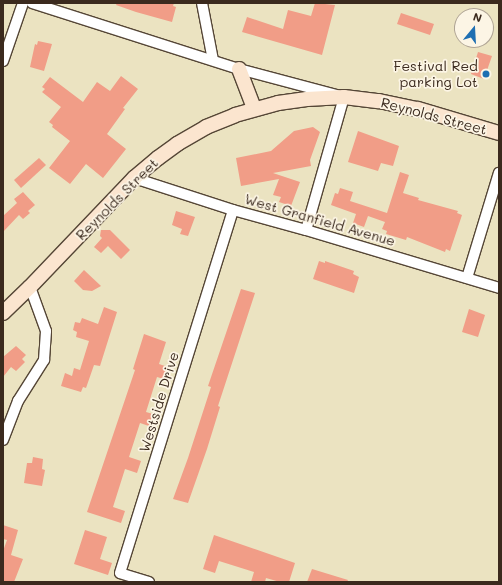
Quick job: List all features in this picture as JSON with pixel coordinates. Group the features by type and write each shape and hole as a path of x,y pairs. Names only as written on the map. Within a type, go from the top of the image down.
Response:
{"main road":[{"path":"239,69 254,108"},
{"name":"Reynolds Street","path":"3,313 30,287 134,178 177,144 206,127 254,108 307,99 344,97 379,101 418,109 499,133"}],"street":[{"path":"3,61 23,3"},
{"name":"Reynolds Street","path":"32,3 239,69 344,97"},
{"path":"202,3 213,60"},
{"path":"306,230 344,97"},
{"path":"468,278 499,173"},
{"name":"West Granfield Avenue","path":"134,178 233,210 306,230 499,288"},
{"name":"Westside Drive","path":"149,582 120,573 233,210"},
{"path":"3,440 18,401 44,360 46,331 30,287"}],"building":[{"path":"117,3 174,3 173,6 176,7 172,22 136,12 116,5"},
{"path":"315,3 335,5 322,55 242,32 247,17 283,29 288,10 311,16"},
{"path":"401,13 434,24 430,35 397,24"},
{"path":"38,41 52,44 44,71 30,67 35,44 37,45"},
{"path":"478,52 492,56 484,79 471,74"},
{"path":"121,76 138,89 123,108 125,109 107,134 126,149 103,178 86,164 70,184 49,168 70,141 52,127 53,125 49,122 61,107 42,92 45,89 42,87 50,77 83,102 97,82 110,91"},
{"path":"313,127 320,132 310,160 311,166 273,173 300,182 291,206 279,202 281,197 273,195 279,179 241,186 236,158 271,151 294,131"},
{"path":"358,131 399,146 393,166 381,163 378,171 348,162"},
{"path":"39,158 46,165 21,188 14,180"},
{"path":"400,172 409,175 403,193 419,198 418,200 458,211 457,213 462,215 450,251 446,249 445,252 407,237 406,240 386,234 387,231 382,229 385,222 368,216 364,227 353,223 356,214 331,205 335,193 338,194 340,188 353,192 350,201 387,213"},
{"path":"23,192 35,205 28,211 30,213 23,219 19,215 3,232 3,216 17,203 14,199"},
{"path":"176,211 195,217 188,236 180,234 182,229 172,225"},
{"path":"101,230 110,230 130,250 121,259 108,246 101,253 94,247 102,238 100,236"},
{"path":"319,261 325,263 325,261 354,271 353,274 359,277 354,293 313,279"},
{"path":"84,270 101,286 92,291 83,290 74,281"},
{"path":"241,289 255,293 218,406 220,407 207,449 188,503 173,499 211,387 208,386"},
{"path":"104,307 117,312 100,366 94,365 86,388 83,387 81,392 61,386 65,373 72,376 74,368 80,370 89,341 76,337 77,332 73,330 75,322 80,323 82,318 98,324"},
{"path":"469,309 485,315 478,337 462,332"},
{"path":"144,334 166,342 159,364 171,368 167,380 157,377 146,412 153,414 149,426 140,423 129,457 141,461 137,473 125,469 113,507 125,511 121,523 87,512 135,370 133,369"},
{"path":"16,346 26,355 22,359 25,362 16,371 11,367 3,377 3,357"},
{"path":"33,457 43,459 42,469 45,470 42,486 24,483 27,463 32,463"},
{"path":"3,525 18,530 11,555 23,559 14,582 3,582 3,551 7,540 3,539"},
{"path":"85,530 107,537 100,559 112,563 108,575 74,564"},
{"path":"214,535 295,563 289,582 280,582 266,578 265,582 251,582 254,572 219,561 215,573 203,569"},
{"path":"312,569 348,580 347,582 307,582"}],"place":[{"name":"Festival Red parking Lot","path":"486,74"}]}
